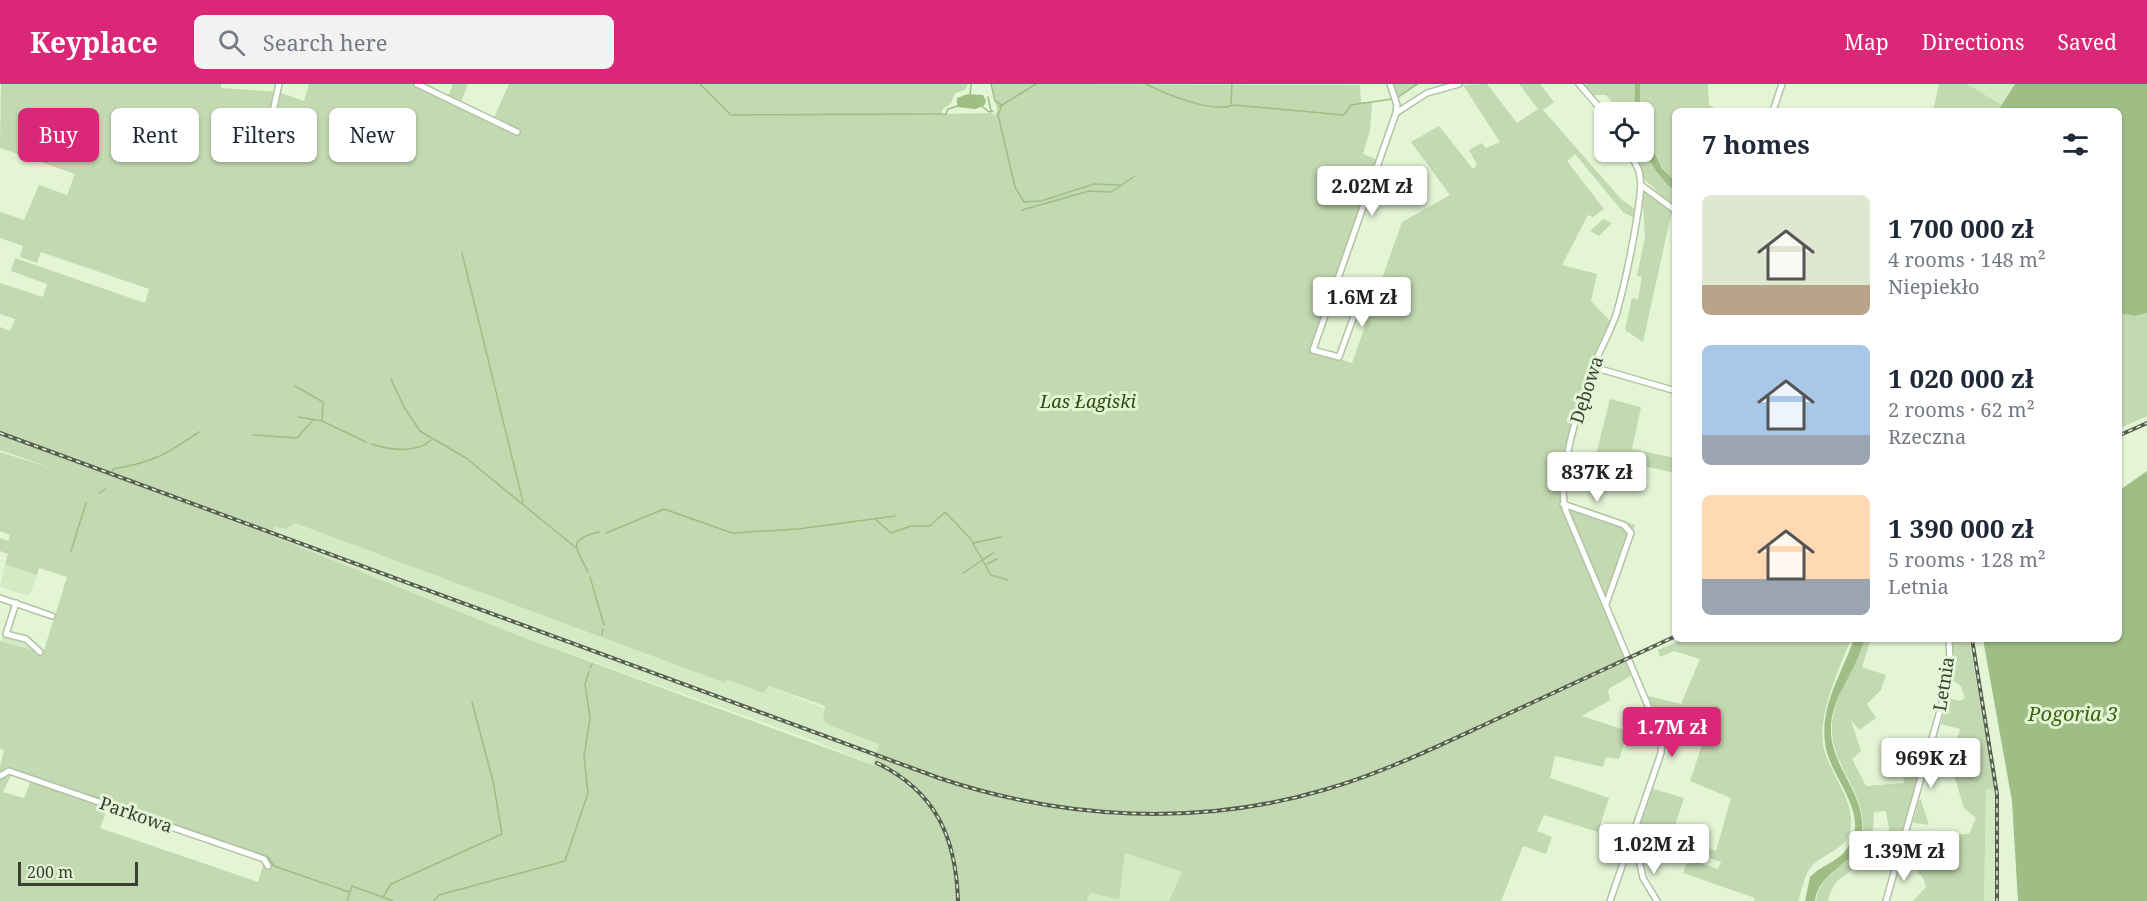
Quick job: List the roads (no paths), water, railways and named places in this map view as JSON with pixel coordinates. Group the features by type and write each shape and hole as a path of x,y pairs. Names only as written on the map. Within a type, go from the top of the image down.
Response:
{"street":[{"path":"274,108 279,84"},
{"path":"417,84 517,132"},
{"path":"1363,291 1339,357 1313,350 1396,113 1397,105 1390,84"},
{"path":"1396,113 1427,93 1459,84"},
{"path":"1579,84 1595,102"},
{"path":"1774,108 1782,84"},
{"name":"Dębowa","path":"1610,901 1663,746 1658,724 1642,685 1563,504 1564,477 1593,367 1619,304 1641,185 1635,162"},
{"path":"1641,185 1672,208"},
{"path":"1593,367 1672,390"},
{"path":"1563,504 1624,525 1631,533 1606,604"},
{"path":"0,598 52,616"},
{"path":"16,603 6,634 26,639 40,652"},
{"path":"0,623 9,625"},
{"name":"Letnia","path":"1886,901 1947,686 1950,662 1949,642"},
{"name":"Parkowa","path":"0,776 9,771 264,859 268,866"},
{"path":"1633,832 1643,878 1656,901"}],"water":[{"path":"1635,84 1640,84 1640,102 1634,102"},
{"path":"2015,84 2147,84 2147,313 2135,316 2122,313 2122,108 2000,108"},
{"path":"968,94 983,95 986,101 984,106 975,109 957,107 957,98"},
{"path":"1654,152 1662,168 1672,178 1672,188 1663,179 1651,162 1654,162"},
{"name":"Pogoria 3","path":"2147,471 2147,901 2018,901 2012,801 1984,642 2122,642 2122,489"},
{"path":"1853,642 1863,642 1856,663 1834,708 1831,733 1833,747 1860,809 1861,837 1851,855 1823,882 1815,901 1805,901 1810,877 1846,850 1853,837 1855,823 1853,810 1828,756 1825,743 1824,729 1833,690"}],"waterway":[{"path":"700,84 731,115"},
{"path":"970,95 971,84"},
{"path":"991,84 995,101 1002,105 998,115 1015,187 1024,202 1041,201 1094,184 1119,185"},
{"path":"999,107 1036,84"},
{"path":"1146,84 1190,102 1214,107 1234,105 1344,115 1351,105 1392,99"},
{"path":"1231,104 1232,84"},
{"path":"1398,97 1417,84"},
{"path":"988,97 991,111"},
{"path":"733,115 946,114 948,109 958,106"},
{"path":"983,107 989,112 993,111"},
{"path":"1022,210 1089,191 1111,192 1135,176"},
{"path":"462,253 523,502"},
{"path":"391,379 404,407 420,431 466,458 575,547"},
{"path":"295,386 323,402 322,421"},
{"path":"298,417 322,421 366,442"},
{"path":"253,435 297,438 313,420"},
{"path":"112,472 113,469 139,464 159,456 199,432"},
{"path":"372,444 403,450 418,447 431,440"},
{"path":"99,493 105,489"},
{"path":"71,551 86,503"},
{"path":"606,533 664,509 732,533 798,529 895,516"},
{"path":"875,519 891,533 911,526 930,526 945,512 970,538 991,575 1008,580"},
{"path":"588,572 578,552 578,542 588,535 599,532"},
{"path":"973,543 1001,537"},
{"path":"963,573 993,553"},
{"path":"987,564 997,559"},
{"path":"590,577 604,625"},
{"path":"602,635 603,629"},
{"path":"590,668 592,664"},
{"path":"434,901 439,895 565,861 588,793 584,757 590,718 585,684 589,672"},
{"path":"383,897 391,884 502,834 493,781 472,702"},
{"path":"92,796 268,857 274,866 349,892"},
{"path":"1888,886 1896,857"},
{"path":"347,901 352,886 393,901"},
{"path":"1883,901 1886,891"}],"railway":[{"path":"2122,434 2147,423"},
{"path":"0,433 939,778 1034,803 1083,810 1132,814 1230,809 1279,801 1327,789 1388,768 1427,751 1672,638"},
{"path":"1972,642 1997,794 1997,901"},
{"path":"877,763 914,788 939,819 953,857 958,901"}],"park label":[{"name":"Las Łagiski","path":"1088,402"}]}
